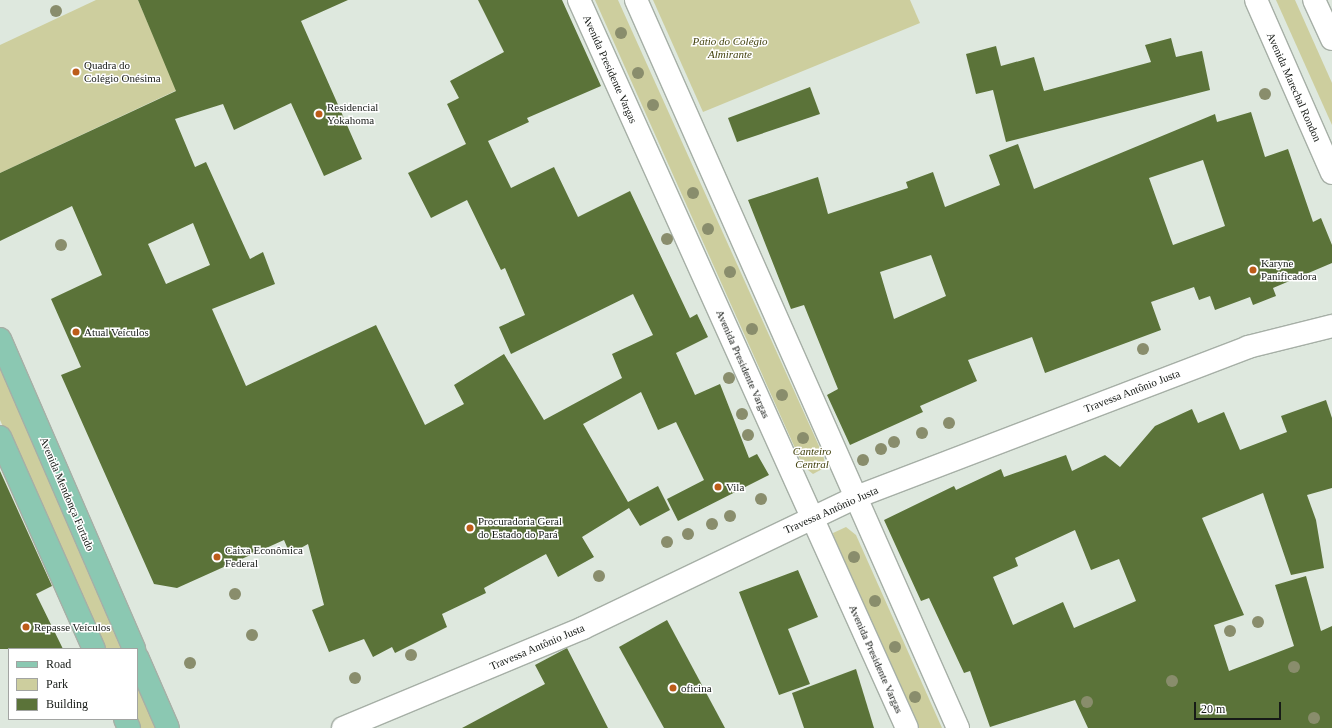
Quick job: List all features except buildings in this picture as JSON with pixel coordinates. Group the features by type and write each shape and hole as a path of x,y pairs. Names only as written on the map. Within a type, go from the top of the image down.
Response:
{"main road":[{"name":"Avenida Mendonça Furtado","path":"0,339 134,648"},
{"path":"0,437 94,648"},
{"path":"138,659 168,728"}],"street":[{"name":"Avenida Presidente Vargas","path":"579,0 907,728"},
{"path":"636,0 958,728"},
{"name":"Avenida Marechal Rondon","path":"1256,0 1332,173"},
{"path":"1314,0 1332,40"},
{"name":"Travessa Antônio Justa","path":"343,728 583,628 856,497 1248,347 1332,326"}],"green space":[{"path":"96,0 138,0 177,90 0,173 0,45"},
{"name":"Canteiro Central","path":"595,0 618,0 823,455 826,467 813,474 803,466"},
{"name":"Pátio do Colégio Almirante","path":"653,0 910,0 920,23 703,112"},
{"path":"1276,0 1295,0 1332,83 1332,125"},
{"path":"0,369 121,648 102,648 0,420"},
{"path":"846,527 856,535 942,728 918,728 836,548 833,533"},
{"path":"138,688 155,728 137,728 138,720"}],"place":[{"name":"Quadra do Colégio Onésima","path":"76,72"},
{"name":"Residencial Yokahoma","path":"319,114"},
{"name":"Karyne Panificadora","path":"1253,270"},
{"name":"Atual Veículos","path":"76,332"},
{"name":"Vila","path":"718,487"},
{"name":"Procuradoria Geral do Estado do Pará","path":"470,528"},
{"name":"Caixa Econômica Federal","path":"217,557"},
{"name":"Repasse Veículos","path":"26,627"},
{"name":"oficina","path":"673,688"}]}
